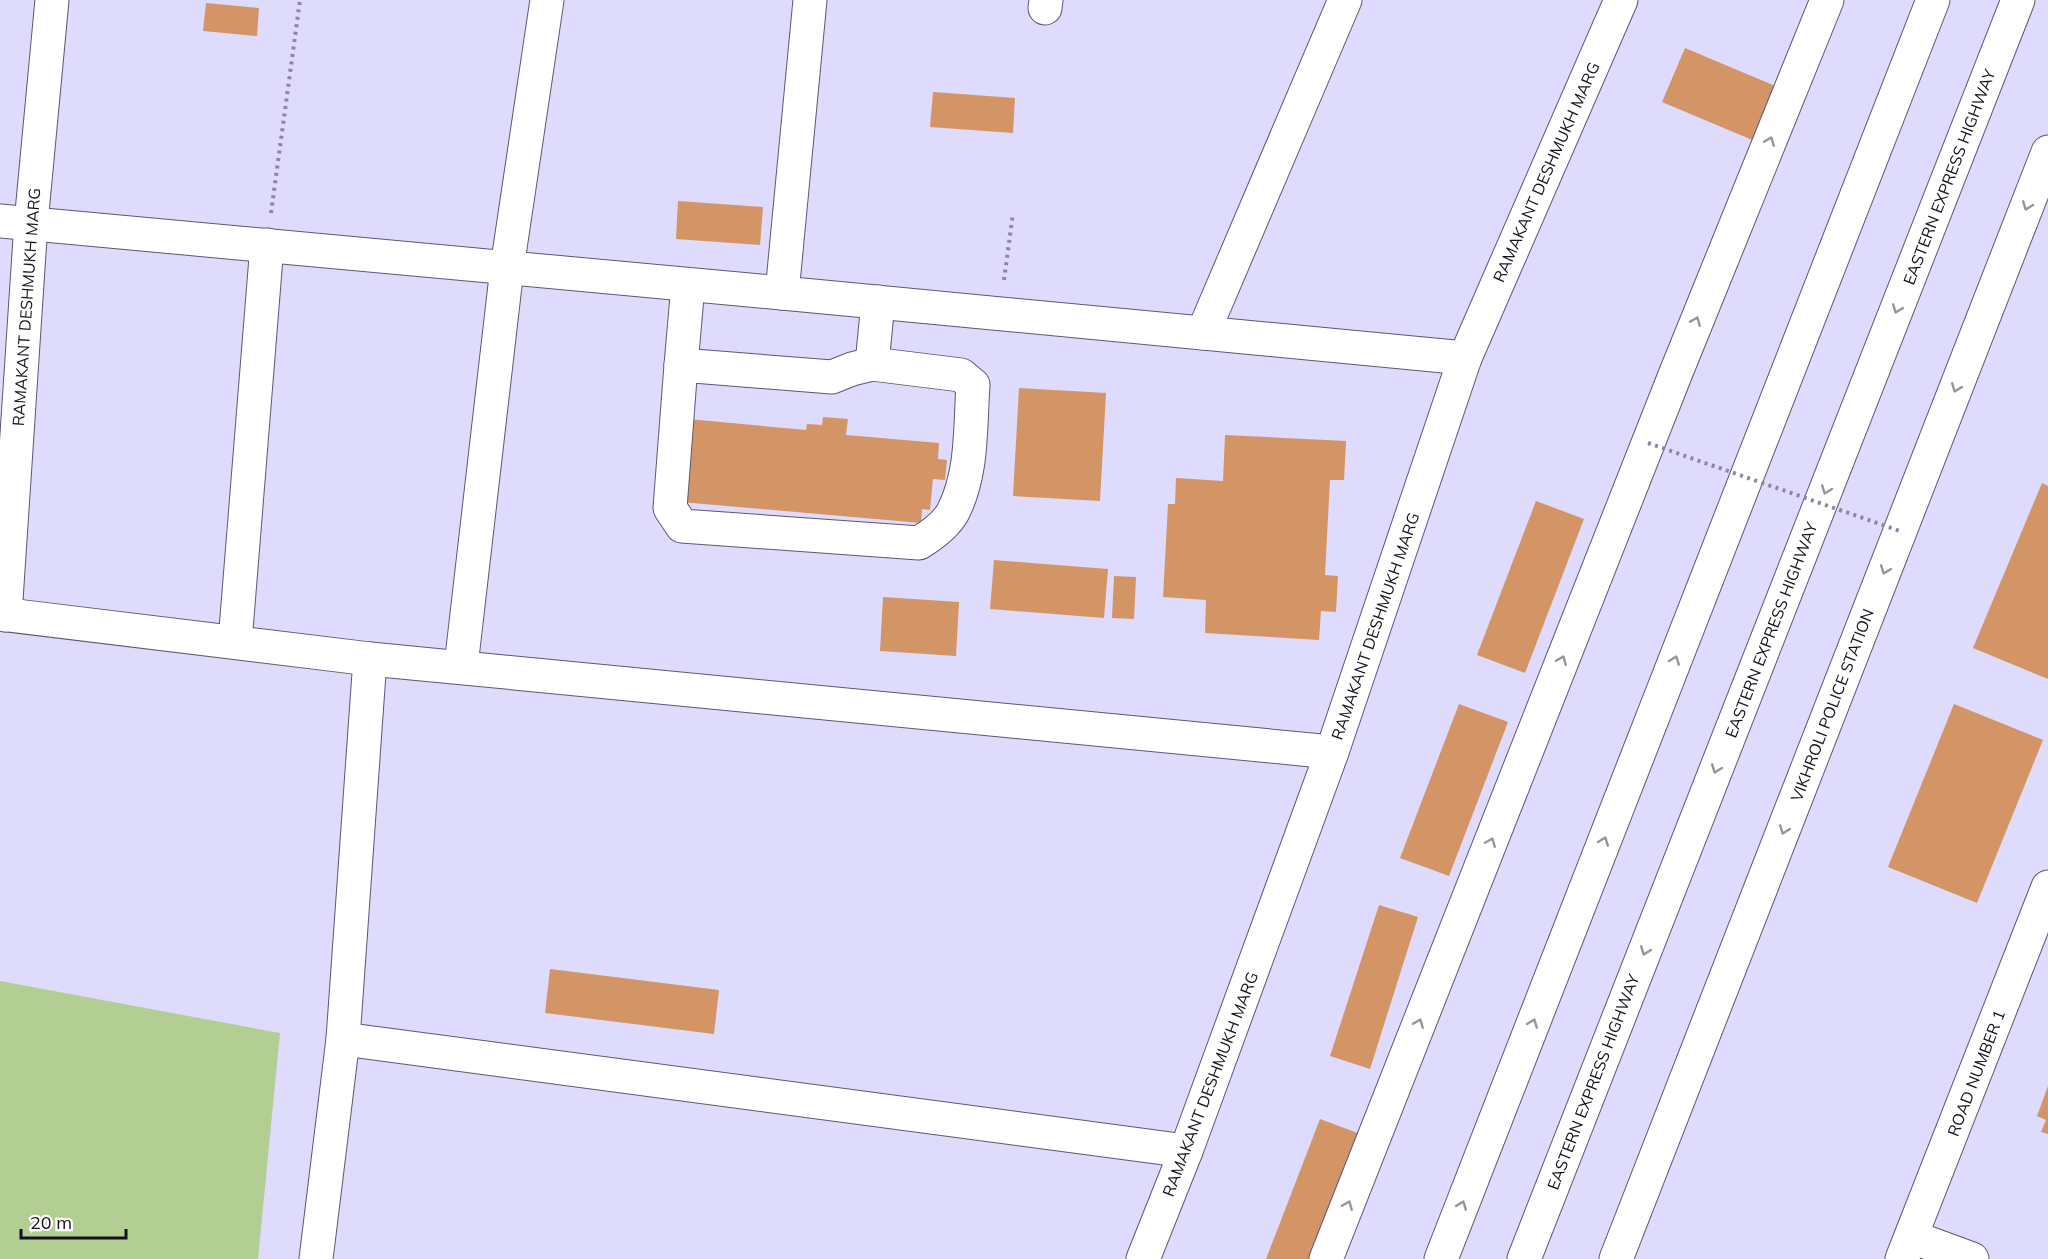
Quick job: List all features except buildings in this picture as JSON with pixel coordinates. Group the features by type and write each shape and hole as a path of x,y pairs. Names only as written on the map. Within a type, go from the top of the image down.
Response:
{"main road":[{"name":"RAMAKANT DESHMUKH MARG","path":"3,614 16,222 52,0"},
{"path":"461,666 507,268 547,0"},
{"path":"782,293 810,0"},
{"path":"1203,333 1345,0"},
{"name":"RAMAKANT DESHMUKH MARG","path":"1143,1259 1186,1151 1332,752 1465,358 1621,0"},
{"path":"1326,1259 1648,443 1827,0"},
{"path":"1441,1259 1934,0"},
{"name":"EASTERN EXPRESS HIGHWAY","path":"1524,1259 2018,0"},
{"name":"VIKHROLI POLICE STATION","path":"1616,1259 2048,152"},
{"path":"16,222 1465,358"},
{"path":"235,642 267,245"},
{"path":"681,365 832,377 872,364 961,375 973,385 968,468 952,513 933,535 920,543 682,526 670,507 681,365 688,285"},
{"path":"872,364 878,302"},
{"path":"3,614 370,659 1332,752"},
{"path":"316,1259 343,1039 370,659"},
{"name":"ROAD NUMBER 1","path":"1907,1248 2048,887"},
{"path":"343,1039 1186,1151"},
{"path":"1907,1248 1972,1259"}],"path":[{"path":"267,245 300,0"},
{"path":"1000,315 1013,213"},
{"path":"1648,443 1900,531"}],"green space":[{"path":"0,981 280,1033 258,1259 0,1259"}]}
